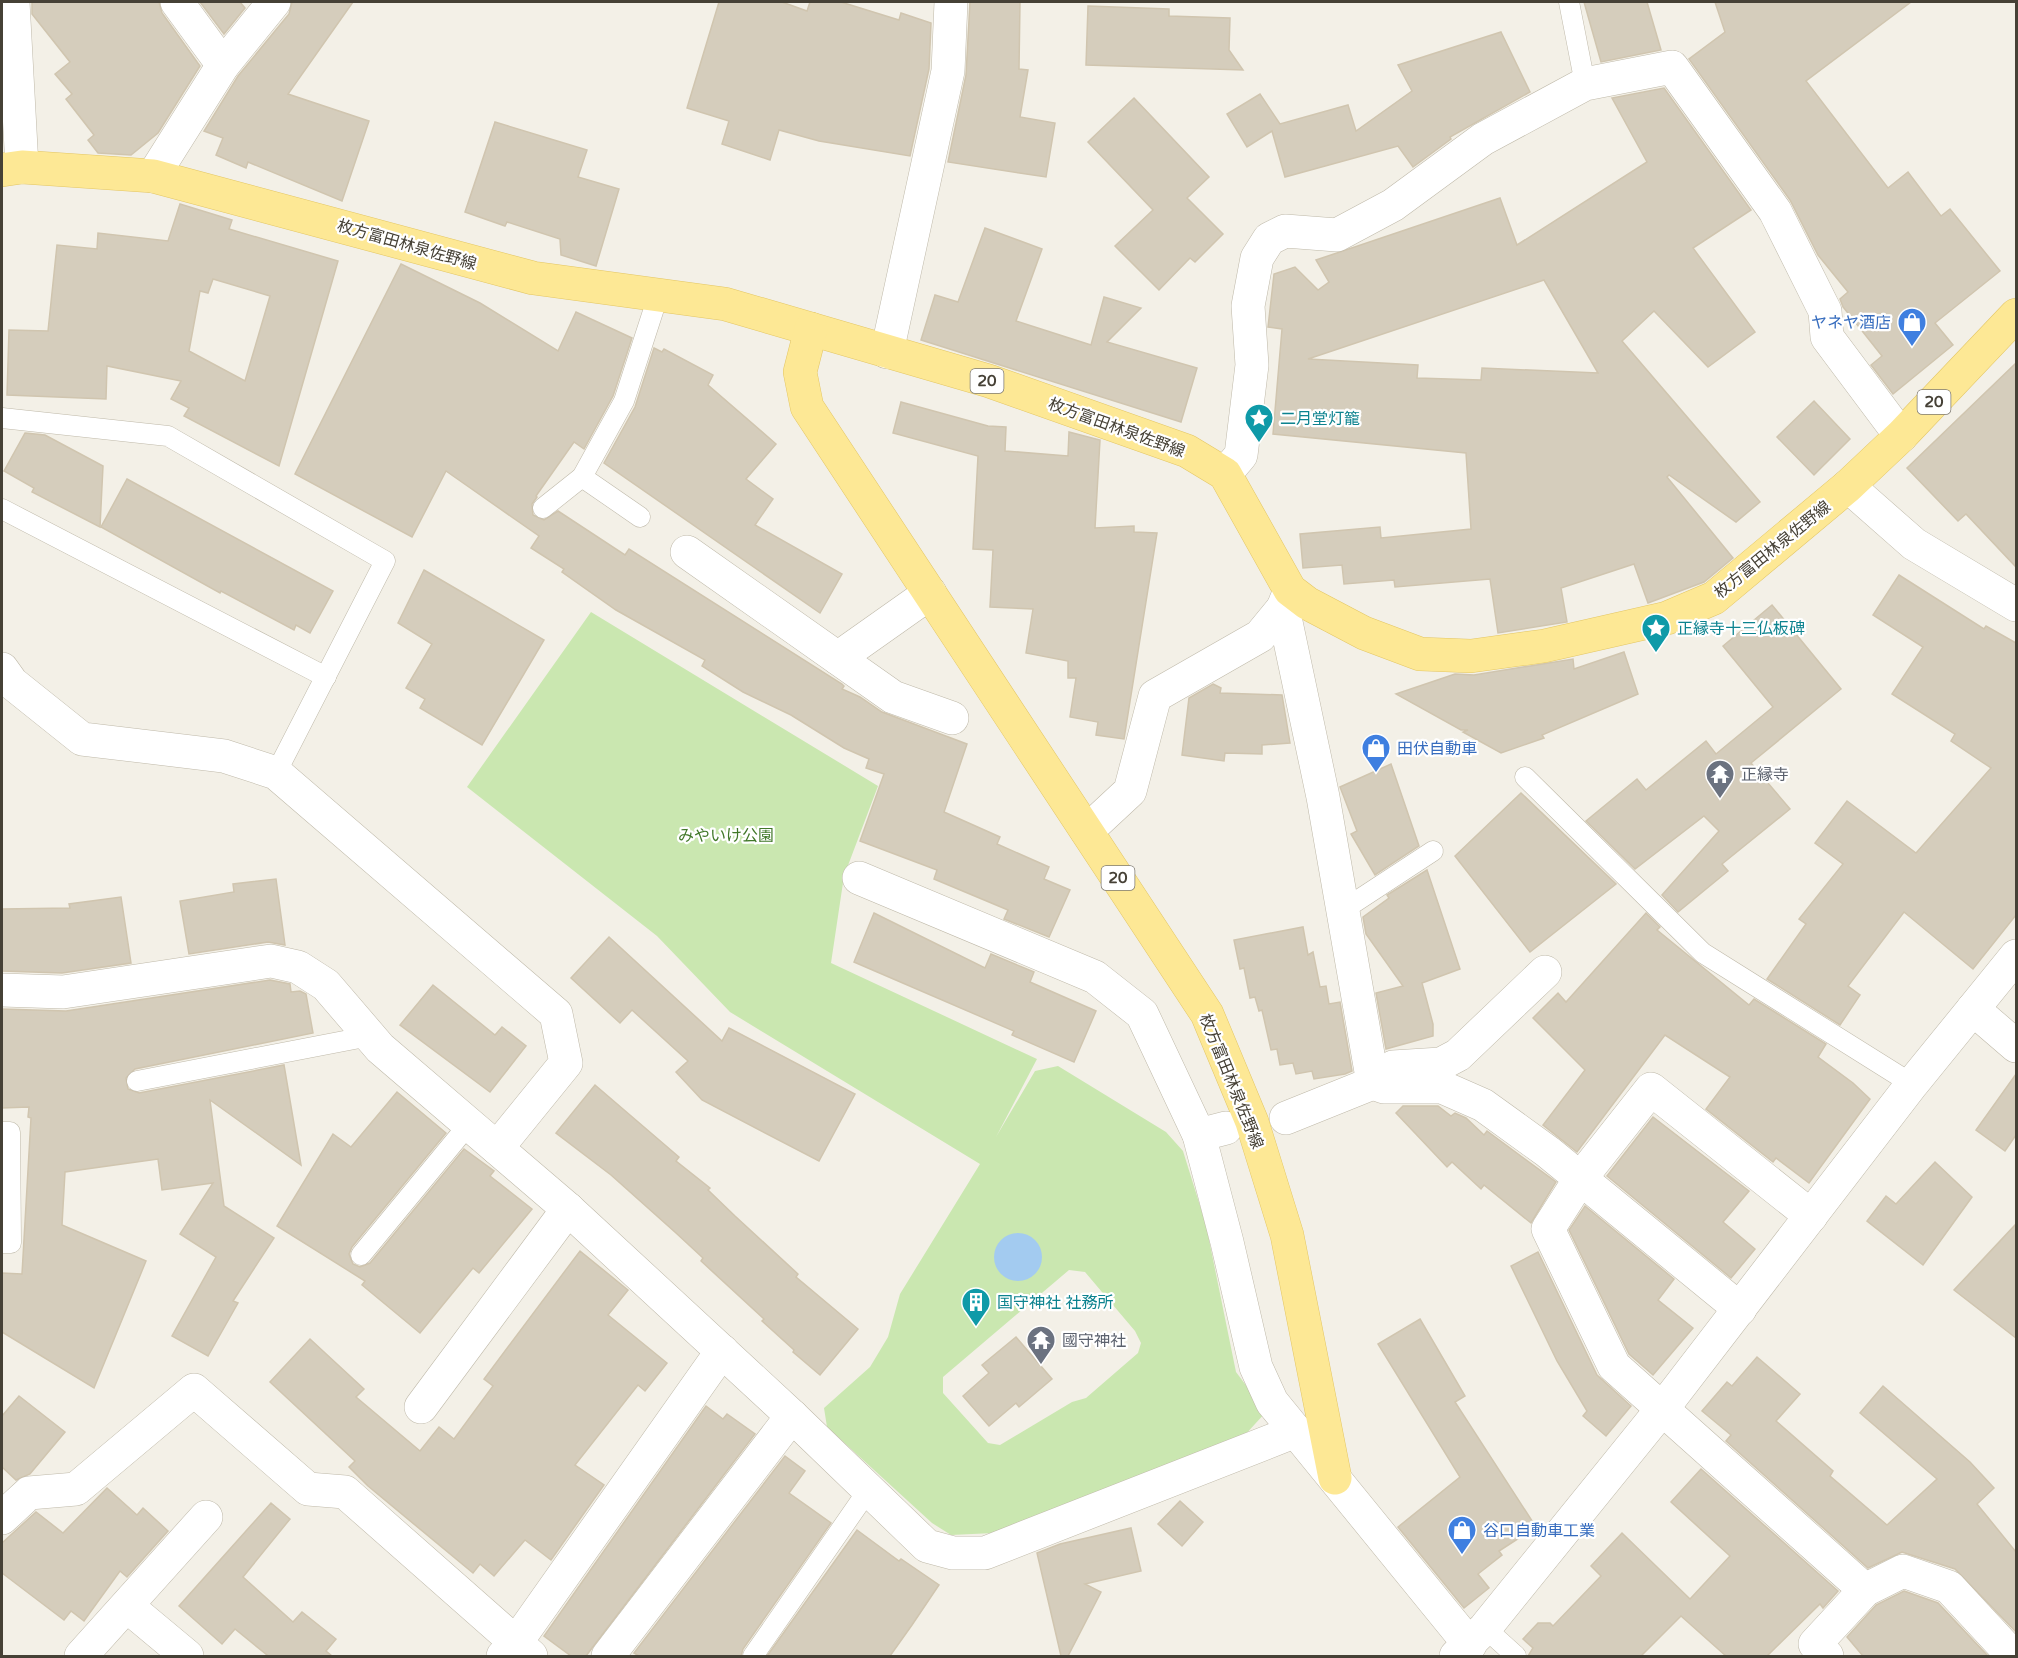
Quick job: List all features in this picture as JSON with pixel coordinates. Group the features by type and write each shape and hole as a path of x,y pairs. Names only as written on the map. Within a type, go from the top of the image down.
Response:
{"main road":[{"name":"枚方富田林泉佐野線","path":"12,168 153,176 533,278 658,293 725,304 989,381 1187,450 1225,474 1286,599 1308,603 1364,633 1420,654 1471,656 1544,646 1667,618 1714,598 1848,486 1901,436 2016,315"},
{"name":"枚方富田林泉佐野線","path":"811,329 800,372 807,406 1207,1014 1252,1122 1287,1235 1335,1478"}],"street":[{"path":"12,168 14,2"},
{"path":"177,2 223,65"},
{"path":"153,176 223,65 274,2"},
{"path":"887,352 948,71 951,2"},
{"path":"1225,474 1241,455 1252,365 1248,306 1257,258 1269,239 1285,231 1336,235 1393,205 1483,139 1585,84 1672,67 1775,211 1825,311 1827,337 1901,436"},
{"path":"1848,486 1914,544 2016,604"},
{"path":"687,552 893,698 952,718"},
{"path":"838,658 930,593"},
{"path":"1087,831 1130,791 1155,696 1260,636 1286,599"},
{"path":"1286,599 1371,1076 1384,1087 1442,1087 1483,1104 1580,1179 1740,1309"},
{"path":"2,669 12,683 82,739 224,756 276,773 556,1014 566,1063 497,1148"},
{"path":"859,878 1095,977 1142,1014 1212,1131 1227,1242 1256,1367 1272,1402 1470,1643 1663,1408 1912,1084 2016,956"},
{"path":"2,990 63,992 271,960 298,967 326,985 370,1036 568,1209 792,1416 927,1546 952,1553 985,1553 1296,1431"},
{"path":"1286,1118 1371,1076 1441,1064 1458,1055 1545,972"},
{"path":"1973,1009 2016,1046"},
{"path":"1811,1216 1651,1089 1580,1179 1548,1229 1614,1366 1865,1590"},
{"path":"422,1407 568,1209"},
{"path":"2,1518 28,1493 76,1489 194,1390 308,1489 345,1492 516,1652 722,1351"},
{"path":"608,1656 792,1416"},
{"path":"81,1656 206,1517"},
{"path":"1827,1656 1815,1644 1865,1590 1903,1571 1949,1587 2013,1656"},
{"path":"127,1606 187,1656"}],"lane":[{"path":"1569,2 1585,84"},
{"path":"543,508 582,477 624,401 658,293"},
{"path":"2,418 168,436 385,561 276,773"},
{"path":"582,477 640,517"},
{"path":"2,509 326,677"},
{"path":"1525,777 1703,953 1912,1084"},
{"path":"1343,910 1432,851"},
{"path":"137,1081 370,1036"},
{"path":"361,1255 470,1124"},
{"path":"2,1132 10,1132 11,1232 11,1243 2,1243"},
{"path":"753,1656 868,1489"},
{"path":"1470,1643 1516,1656"}],"green space":[{"name":"みやいけ公園","path":"591,612 878,786 844,876 831,963 1037,1059 996,1137 1035,1071 1058,1066 1166,1132 1183,1151 1206,1225 1236,1372 1266,1412 1233,1448 1015,1532 951,1535 932,1523 827,1427 824,1408 870,1367 888,1337 900,1294 980,1164 730,1012 657,936 467,787","holes":["1069,1270 1085,1272 1135,1331 1141,1343 1138,1353 1086,1398 1072,1402 1000,1445 988,1443 943,1393 943,1377"]}],"water":[{"path":"1013,1233 1023,1233 1035,1240 1042,1252 1042,1262 1035,1274 1023,1281 1013,1281 998,1270 994,1262 994,1252 1005,1237"}],"building":[{"path":"32,2 159,2 162,13 200,66 158,133 131,155 98,153 88,140 94,135 66,99 72,94 55,74 70,62 32,14"},
{"path":"200,2 240,2 245,8 224,34"},
{"path":"292,2 353,2 288,94 369,121 342,201 248,162 246,168 216,155 223,138 204,131 238,76 289,14"},
{"path":"719,2 782,2 807,11 810,2 841,2 899,20 901,13 931,23 929,69 910,156 819,141 779,130 770,160 722,144 729,121 687,108"},
{"path":"970,2 1020,2 1019,69 1028,70 1020,117 1055,123 1046,177 948,162 966,75"},
{"path":"1584,2 1647,2 1661,50 1601,62"},
{"path":"1715,2 1911,2 1806,81 1888,188 1908,172 1941,216 1950,209 2000,271 1935,323 1953,345 1893,394 1871,365 1882,356 1843,307 1840,299 1848,292 1818,255 1790,200 1689,59 1725,32"},
{"path":"1088,6 1169,9 1169,16 1230,18 1229,50 1243,70 1086,65"},
{"path":"1501,32 1530,92 1450,137 1451,139 1413,167 1398,146 1285,177 1272,131 1247,147 1227,114 1260,94 1280,124 1348,105 1356,131 1412,91 1398,65"},
{"path":"1664,88 1751,210 1693,248 1755,332 1708,367 1654,311 1622,341 1760,502 1736,522 1669,475 1667,477 1733,558 1704,582 1648,603 1634,564 1561,588 1567,622 1498,633 1490,579 1395,587 1394,580 1344,584 1342,565 1303,568 1300,534 1380,527 1381,538 1471,529 1466,453 1273,434 1282,329 1268,327 1274,274 1295,267 1318,290 1329,282 1316,260 1500,198 1517,245 1647,162 1612,98","holes":["1544,280 1598,373 1482,368 1481,380 1417,378 1418,365 1308,359"]},
{"path":"1134,98 1209,177 1187,198 1223,234 1195,262 1190,258 1159,290 1115,246 1153,210 1088,142"},
{"path":"495,122 587,150 578,177 619,189 596,266 561,255 560,239 507,222 505,226 465,212"},
{"path":"180,204 232,220 229,229 338,261 279,466 184,416 189,408 171,399 181,381 107,366 106,399 7,395 9,330 48,331 57,245 97,249 98,233 168,241","holes":["213,279 270,296 245,381 189,351 200,291 208,293"]},
{"path":"985,228 1042,249 1016,321 1091,345 1104,297 1141,308 1107,342 1197,368 1181,422 921,340 935,295 958,302"},
{"path":"401,264 480,303 558,351 576,312 632,338 613,396 584,449 574,442 536,496 532,504 533,515 544,520 558,511 625,555 629,549 842,684 844,686 842,689 860,697 882,712 967,744 944,812 1000,837 997,844 1049,867 1044,879 1070,890 1049,937 1004,919 1008,910 934,879 937,870 860,841 884,774 866,768 869,759 844,748 791,715 743,692 702,666 705,660 616,610 562,572 564,569 531,548 539,536 446,471 412,537 295,474"},
{"path":"654,348 662,352 664,349 713,375 708,385 776,444 746,479 773,499 755,525 842,574 820,613 604,463 635,407"},
{"path":"2016,363 2016,567 1966,514 1958,521 1907,468"},
{"path":"1814,401 1850,439 1814,475 1777,437"},
{"path":"901,402 988,426 1006,427 1005,451 1068,456 1069,432 1100,440 1095,528 1134,526 1134,532 1157,533 1124,739 1096,735 1098,722 1070,717 1076,678 1068,678 1068,661 1026,653 1033,609 990,607 993,550 973,549 978,456 893,433"},
{"path":"25,433 45,435 103,466 100,527 32,492 34,488 4,471"},
{"path":"127,479 333,591 310,633 296,625 294,630 221,591 220,593 101,527"},
{"path":"424,570 544,640 482,745 420,708 425,699 406,688 432,644 398,623"},
{"path":"1899,575 1984,629 1986,626 2016,643 2016,915 1973,969 1904,912 1848,986 1860,995 1840,1025 1767,979 1806,924 1799,919 1843,864 1815,843 1847,801 1916,853 1991,768 1951,741 1955,734 1892,694 1923,647 1873,615"},
{"path":"1772,605 1841,689 1751,763 1790,809 1722,864 1728,871 1678,912 1662,895 1719,831 1704,816 1635,869 1586,821 1637,779 1646,790 1706,741 1716,754 1773,707 1723,646"},
{"path":"1624,652 1638,694 1542,735 1544,738 1501,753 1463,732 1468,730 1461,730 1396,694 1455,674 1474,675 1573,659 1574,669"},
{"path":"1213,684 1221,688 1220,693 1282,695 1290,743 1262,745 1262,754 1225,753 1224,761 1182,755 1189,698"},
{"path":"1391,764 1419,846 1375,875 1351,834 1357,831 1340,787"},
{"path":"1521,793 1616,884 1530,952 1455,856"},
{"path":"1427,870 1460,969 1422,983 1433,1024 1433,1036 1386,1049 1376,993 1403,986 1366,934 1363,917 1389,898 1387,895"},
{"path":"276,879 285,945 268,942 189,954 180,901 234,892 233,884"},
{"path":"121,897 131,963 62,973 2,971 2,909 70,908 69,904"},
{"path":"874,913 985,968 991,954 1034,972 1030,982 1096,1011 1074,1062 1012,1035 1014,1031 854,962"},
{"path":"1646,913 1660,927 1657,930 1749,1005 1754,999 1826,1044 1818,1057 1870,1099 1809,1183 1776,1158 1773,1162 1706,1109 1730,1077 1665,1035 1577,1152 1543,1125 1585,1070 1533,1018 1558,993 1566,1002"},
{"path":"1303,927 1308,955 1313,952 1320,987 1326,986 1329,1004 1340,1002 1352,1071 1345,1074 1314,1079 1312,1071 1296,1074 1293,1063 1280,1065 1277,1049 1271,1050 1262,1010 1259,1011 1255,997 1250,998 1244,968 1240,969 1234,940"},
{"path":"609,937 722,1041 729,1028 855,1094 819,1161 702,1100 676,1072 688,1061 632,1010 620,1023 571,978"},
{"path":"270,980 290,984 291,992 300,991 306,994 313,1033 135,1069 126,1078 128,1089 139,1093 284,1065 301,1165 210,1100 224,1206 274,1238 233,1301 238,1303 208,1356 172,1336 216,1257 180,1234 213,1183 162,1190 158,1159 65,1172 62,1225 146,1261 94,1388 2,1332 2,1273 22,1274 31,1118 28,1117 29,1107 2,1108 2,1009 66,1011"},
{"path":"433,985 495,1035 502,1027 526,1046 490,1092 400,1025"},
{"path":"2016,1074 2016,1135 2005,1151 1976,1130"},
{"path":"595,1085 679,1157 676,1161 710,1188 708,1190 798,1274 796,1277 858,1329 820,1375 793,1352 794,1350 762,1321 764,1319 701,1261 703,1258 676,1233 611,1175 556,1133"},
{"path":"397,1092 446,1133 352,1247 349,1254 353,1264 360,1267 370,1263 464,1149 494,1171 490,1176 532,1209 479,1273 473,1268 420,1333 362,1285 365,1281 277,1226 333,1134 351,1147"},
{"path":"1403,1106 1438,1106 1451,1116 1455,1113 1466,1118 1484,1135 1487,1131 1556,1182 1531,1223 1484,1185 1481,1189 1452,1162 1447,1167 1396,1113"},
{"path":"1653,1117 1749,1191 1723,1222 1755,1249 1731,1278 1607,1176"},
{"path":"1935,1162 1972,1197 1923,1265 1867,1221 1886,1196 1896,1204"},
{"path":"1585,1206 1674,1279 1658,1300 1693,1328 1653,1375 1629,1354 1569,1230"},
{"path":"2016,1224 2016,1338 1954,1290"},
{"path":"580,1251 628,1290 608,1315 667,1363 645,1391 638,1385 575,1465 604,1485 551,1560 525,1540 494,1576 480,1564 473,1573 368,1486 349,1467 355,1461 270,1382 310,1339 364,1389 356,1397 420,1451 439,1427 454,1439 493,1386 484,1379"},
{"path":"1538,1252 1597,1375 1631,1406 1606,1436 1583,1416 1587,1411 1557,1361 1511,1266"},
{"path":"1420,1319 1465,1396 1455,1402 1536,1527 1499,1551 1502,1555 1478,1574 1489,1588 1464,1608 1398,1527 1460,1477 1378,1344"},
{"path":"1016,1337 1052,1379 1019,1407 1016,1403 989,1426 963,1396 989,1373 982,1365"},
{"path":"1757,1357 1800,1394 1776,1421 1833,1471 1830,1476 1887,1525 1937,1479 1860,1413 1883,1386 1970,1462 1994,1488 1977,1504 2016,1552 2016,1632 1955,1569 1902,1552 1868,1568 1726,1441 1731,1435 1702,1411 1727,1382 1732,1386"},
{"path":"19,1396 65,1432 30,1474 16,1480 2,1467 2,1416"},
{"path":"706,1406 723,1419 727,1414 755,1434 586,1656 571,1656 544,1636"},
{"path":"785,1456 805,1471 789,1493 831,1523 743,1649 741,1656 639,1656 634,1653"},
{"path":"1701,1469 1838,1591 1823,1608 1820,1604 1767,1656 1726,1656 1681,1616 1641,1656 1528,1656 1533,1648 1523,1639 1538,1623 1550,1623 1553,1626 1601,1576 1591,1566 1622,1533 1690,1599 1730,1556 1671,1502"},
{"path":"107,1488 137,1515 143,1508 168,1531 127,1577 120,1571 84,1621 71,1611 64,1620 2,1573 2,1543 36,1512 63,1533"},
{"path":"1180,1501 1203,1522 1182,1546 1158,1524"},
{"path":"271,1503 290,1519 243,1577 293,1622 302,1612 336,1639 326,1651 332,1656 266,1656 235,1629 222,1644 179,1606"},
{"path":"1131,1528 1141,1571 1085,1584 1101,1592 1068,1656 1061,1656 1037,1553 1060,1544"},
{"path":"857,1530 899,1561 901,1559 939,1585 890,1656 767,1656"},
{"path":"1904,1591 1938,1603 1988,1656 1863,1656 1847,1637 1876,1605"}],"place":[{"name":"ヤネヤ酒店","path":"1912,348"},
{"name":"二月堂灯籠","path":"1259,444"},
{"name":"正縁寺十三仏板碑","path":"1656,654"},
{"name":"田伏自動車","path":"1376,774"},
{"name":"正縁寺","path":"1720,800"},
{"name":"国守神社 社務所","path":"976,1328"},
{"name":"國守神社","path":"1041,1366"},
{"name":"谷口自動車工業","path":"1462,1556"}]}
